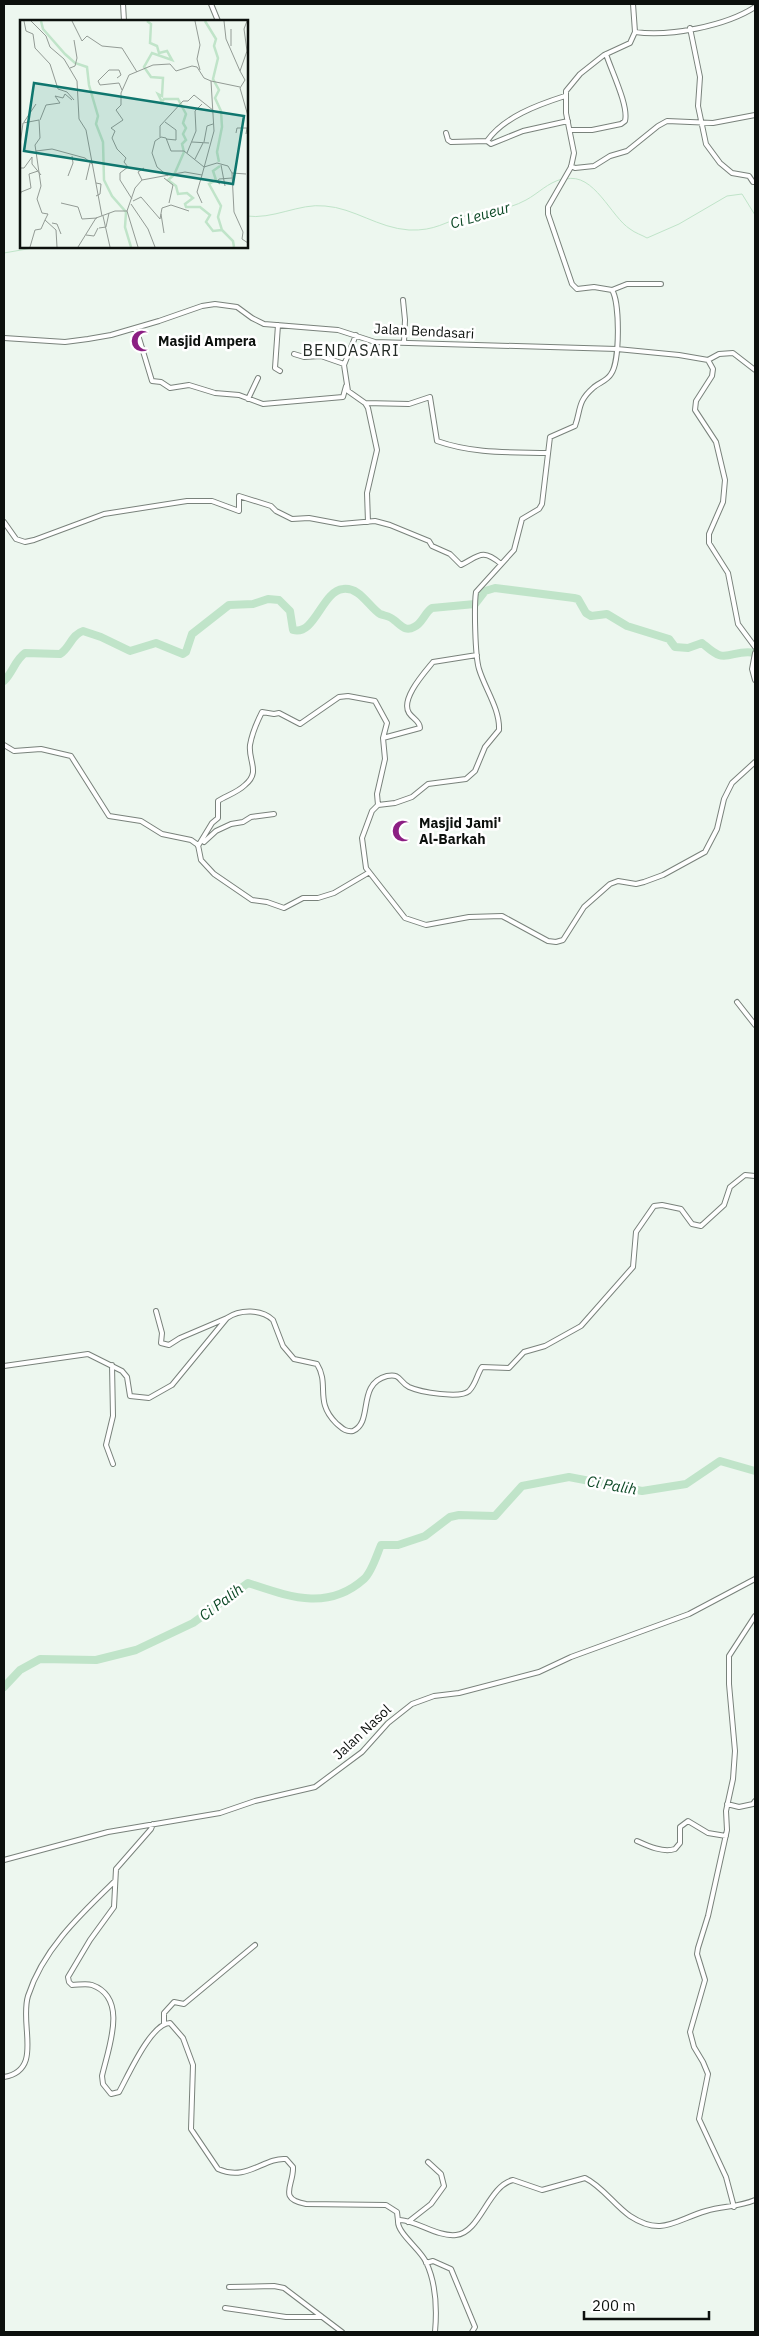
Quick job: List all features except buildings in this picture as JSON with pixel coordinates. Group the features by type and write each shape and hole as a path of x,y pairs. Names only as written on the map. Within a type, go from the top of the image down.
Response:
{"street":[{"path":"124,4 124,20"},
{"path":"211,4 218,20"},
{"path":"633,4 634,32 628,45 606,54 580,74 571,84 565,96 574,153 571,166 548,207 548,214 572,284 576,289 594,287 612,290 627,284 661,284"},
{"path":"634,32 663,33 733,20 755,6"},
{"path":"690,28 700,77 698,106 706,144 720,163 732,173 749,176 752,182 755,182"},
{"path":"570,130 592,130 621,124 625,121 626,114 622,96 606,54"},
{"path":"487,141 494,131 536,106 565,96"},
{"path":"571,166 575,168 594,166 610,156 627,152 658,126 667,121 713,122 755,115"},
{"path":"447,137 487,141 491,144 523,131 568,121"},
{"path":"612,290 617,302 617,349 611,375 592,389 581,402 575,426 551,435 542,504 539,509 522,520 514,548 477,590 475,600 479,670 491,702 498,713 499,728 485,747 475,771 462,781 428,784 412,797 395,803 378,805 372,811 362,838 368,873 385,890 402,915 420,924 502,916 548,941 559,941 565,937 584,907 610,884 618,881 636,884 644,882 663,875 706,852 718,829 724,799 732,783 755,762"},
{"path":"403,300 405,320 404,342"},
{"name":"Jalan Bendasari","path":"4,338 65,342 111,335 202,306 215,304 237,307 257,322 338,330 375,342 617,349 708,360"},
{"path":"278,325 275,368 280,371"},
{"path":"136,328 153,382 161,382 171,388 189,385 215,393 235,394 263,404 280,401 343,398 346,386 344,364 356,335"},
{"path":"755,370 733,353 719,354 708,360 713,369 712,376 696,401 695,410 716,442 725,480 723,502 709,534 708,543 728,573 738,624 755,647"},
{"path":"294,354 304,357 321,356 344,364"},
{"path":"248,399 258,378"},
{"path":"346,386 349,392 365,403 368,408 377,448 367,498 368,522"},
{"path":"365,403 409,404 430,397 437,441 457,448 480,451 548,453"},
{"path":"4,522 16,539 30,541 96,516 187,501 212,501 238,512 239,496 271,506 276,511 292,519 309,518 341,524 368,522 387,524 429,542 432,546 450,554 461,565 477,555 483,554 492,556 501,564"},
{"path":"755,653 752,669 755,680"},
{"path":"383,738 420,728 420,723 408,710 407,702 421,677 433,662 477,655"},
{"path":"198,846 212,823 218,818 218,801 242,788 250,779 254,767 250,744 262,712 279,713 300,724 339,697 372,699 376,702 387,722 383,738 385,759 377,794 378,805"},
{"path":"4,744 14,751 41,749 71,756 109,816 141,821 162,834 188,839 198,846 201,860 212,872 254,901 267,902 283,909 293,905 302,898 328,895 368,873"},
{"path":"198,846 216,831 230,824 243,822 250,817 274,814"},
{"path":"737,1002 755,1025"},
{"path":"156,1311 162,1333 161,1343 168,1345 235,1314 254,1312 274,1320 285,1349 296,1360 313,1362 318,1366 326,1413 342,1428 353,1431 362,1422 366,1398 375,1383 382,1378 398,1376 409,1387 453,1396 463,1394 471,1390 482,1367 508,1368 524,1352 545,1346 579,1328 633,1266 636,1232 652,1208 662,1205 682,1209 692,1224 701,1226 724,1206 733,1184 745,1175 755,1176"},
{"path":"4,1366 88,1354 126,1374 130,1396 151,1398 174,1383 227,1318"},
{"path":"112,1365 113,1416 106,1445 113,1464"},
{"name":"Jalan Nasol","path":"4,1860 88,1836 220,1813 255,1801 315,1787 362,1752 388,1723 412,1704 434,1696 459,1693 539,1672 571,1656 689,1614 755,1579"},
{"path":"734,2207 726,2177 699,2118 708,2074 694,2047 690,2032 705,1980 697,1954 698,1948 708,1916 726,1836 727,1804 733,1780 735,1751 729,1684 729,1656 755,1616"},
{"path":"727,1804 741,1807 753,1804 755,1801"},
{"path":"637,1841 660,1849 675,1849 680,1843 680,1827 688,1821 708,1833 726,1836"},
{"path":"153,1824 151,1829 116,1869 114,1907 73,1967 68,1980 72,1985 88,1984 95,1987 107,1996 112,2004 113,2023 102,2080 112,2094 119,2092 152,2034 164,2023 170,2023 175,2026 189,2050 194,2076 191,2129 218,2169 223,2171 252,2171 275,2160 286,2159 292,2167 288,2191 293,2201 306,2204 386,2205 397,2212 398,2227 426,2263 434,2297 435,2332"},
{"path":"4,2077 16,2074 26,2063 28,2054 25,2016 26,2002 40,1969 72,1923 115,1881"},
{"path":"164,2023 164,2013 174,2002 184,2004 256,1945"},
{"path":"408,2222 431,2204 444,2186 441,2174 428,2162"},
{"path":"398,2221 402,2220 452,2235 462,2234 473,2224 501,2186 513,2180 542,2190 585,2178 630,2216 654,2226 676,2224 708,2210 734,2207 755,2200"},
{"path":"426,2263 433,2261 451,2269 475,2327 472,2332"},
{"path":"229,2287 274,2286 284,2288 342,2332"},
{"path":"225,2308 286,2317 322,2317"}],"waterway":[{"name":"Ci Leueur","path":"248,216 266,216 305,207 325,206 346,210 387,226 418,230 440,226 468,215 519,204 562,179"},
{"name":"Ci Leueur","path":"566,179 576,179 585,182 594,189 623,223 647,238 679,224 727,196 742,194 755,215"},
{"name":"Ci Leueur","path":"4,253 33,248"},
{"path":"4,681 25,653 60,654 76,635 83,631 101,637 130,651 156,643 183,654 186,652 192,634 229,605 253,604 268,599 279,600 290,611 293,630 301,630 313,620 329,597 343,589 349,589 359,594 380,614 391,618 408,629 417,625 432,608 475,604 485,591 495,588 578,599 586,613 591,616 607,614 627,626 669,639 675,647 688,648 702,643 715,653 723,656 744,652 755,653"},
{"name":"Ci Palih","path":"4,1687 20,1670 40,1659 96,1660 136,1650 193,1623 248,1583 293,1596 307,1598 322,1598 336,1595 350,1589 367,1576 381,1545 398,1545 425,1536 450,1517 459,1515 495,1516 522,1486 569,1477 642,1491 686,1484 720,1461 755,1471"}],"place":[{"name":"Masjid Ampera","path":"142,341"},
{"name":"Masjid Jami' Al-Barkah","path":"403,831"}],"district":[{"name":"BENDASARI","path":"351,350"}]}
